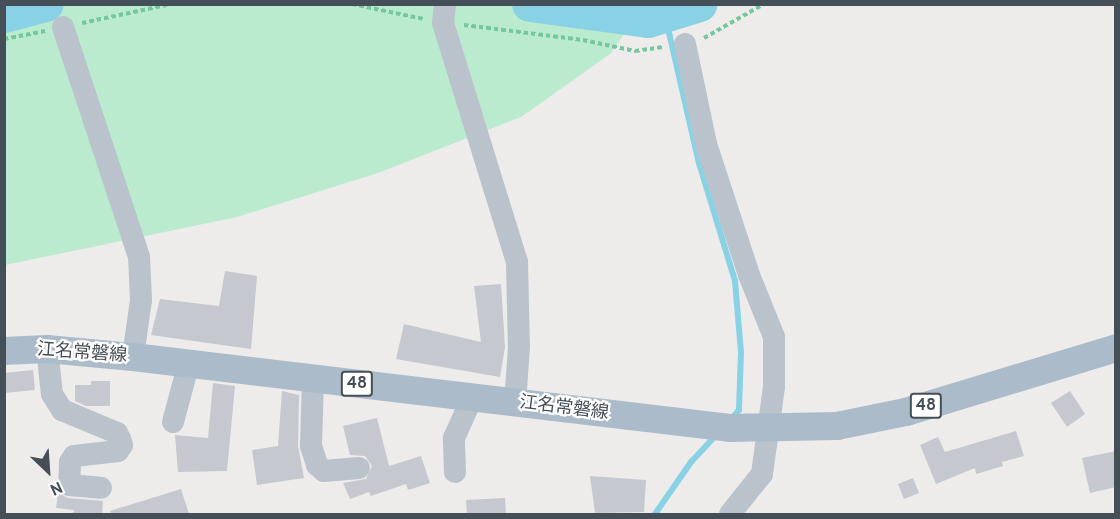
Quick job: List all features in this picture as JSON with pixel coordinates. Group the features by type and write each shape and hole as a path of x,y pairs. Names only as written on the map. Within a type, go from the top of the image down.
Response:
{"main road":[{"name":"江名常磐線","path":"4,351 47,349 133,357 188,366 313,378 471,400 720,427 767,428 837,426 906,412 1116,348"}],"street":[{"path":"444,14 516,262 519,347 515,403"},
{"path":"63,27 139,257 141,300 133,357"},
{"path":"685,44 710,154 749,275 774,337 776,365 762,474 730,514"},
{"path":"47,349 52,394 62,410 117,433 120,439 122,445 118,451 74,456 70,462 69,485 101,488"},
{"path":"173,422 188,366"},
{"path":"313,378 311,446 317,465 324,471 359,468"},
{"path":"455,472 454,438 471,400"}],"path":[{"path":"4,39 171,4"},
{"path":"352,4 444,14 635,51 685,44 709,37 764,4"}],"green space":[{"path":"4,5 641,5 634,20 610,54 521,117 378,173 237,217 5,265"}],"building":[{"path":"225,271 257,276 251,349 151,335 160,299 219,306"},
{"path":"501,284 505,347 500,377 396,359 404,324 481,342 474,286"},
{"path":"33,370 35,390 4,393 4,373"},
{"path":"91,381 110,381 110,406 86,406 75,401 75,385 91,385"},
{"path":"213,383 235,386 227,471 178,472 175,435 208,438"},
{"path":"282,391 299,395 298,446 304,478 257,485 252,450 278,446"},
{"path":"1070,391 1085,414 1067,427 1051,403"},
{"path":"377,418 389,466 421,456 430,483 408,490 406,484 371,496 369,492 350,499 343,483 366,479 372,466 365,456 350,455 343,426"},
{"path":"1016,431 1024,456 1002,462 1003,466 976,474 975,468 936,484 920,445 938,437 945,452"},
{"path":"1116,451 1116,487 1090,493 1082,458"},
{"path":"590,476 646,480 644,512 595,513"},
{"path":"913,478 919,493 904,499 898,484"},
{"path":"181,489 189,514 111,514 110,511"},
{"path":"58,493 68,498 103,501 102,514 73,514 74,510 56,508"},
{"path":"505,498 506,514 467,514 466,500"}],"waterway":[{"path":"4,15 46,4"},
{"path":"530,4 648,20 700,4"},
{"path":"665,15 699,163 735,281 741,352 739,410 732,418"},
{"path":"655,514 691,462 717,434"}]}
